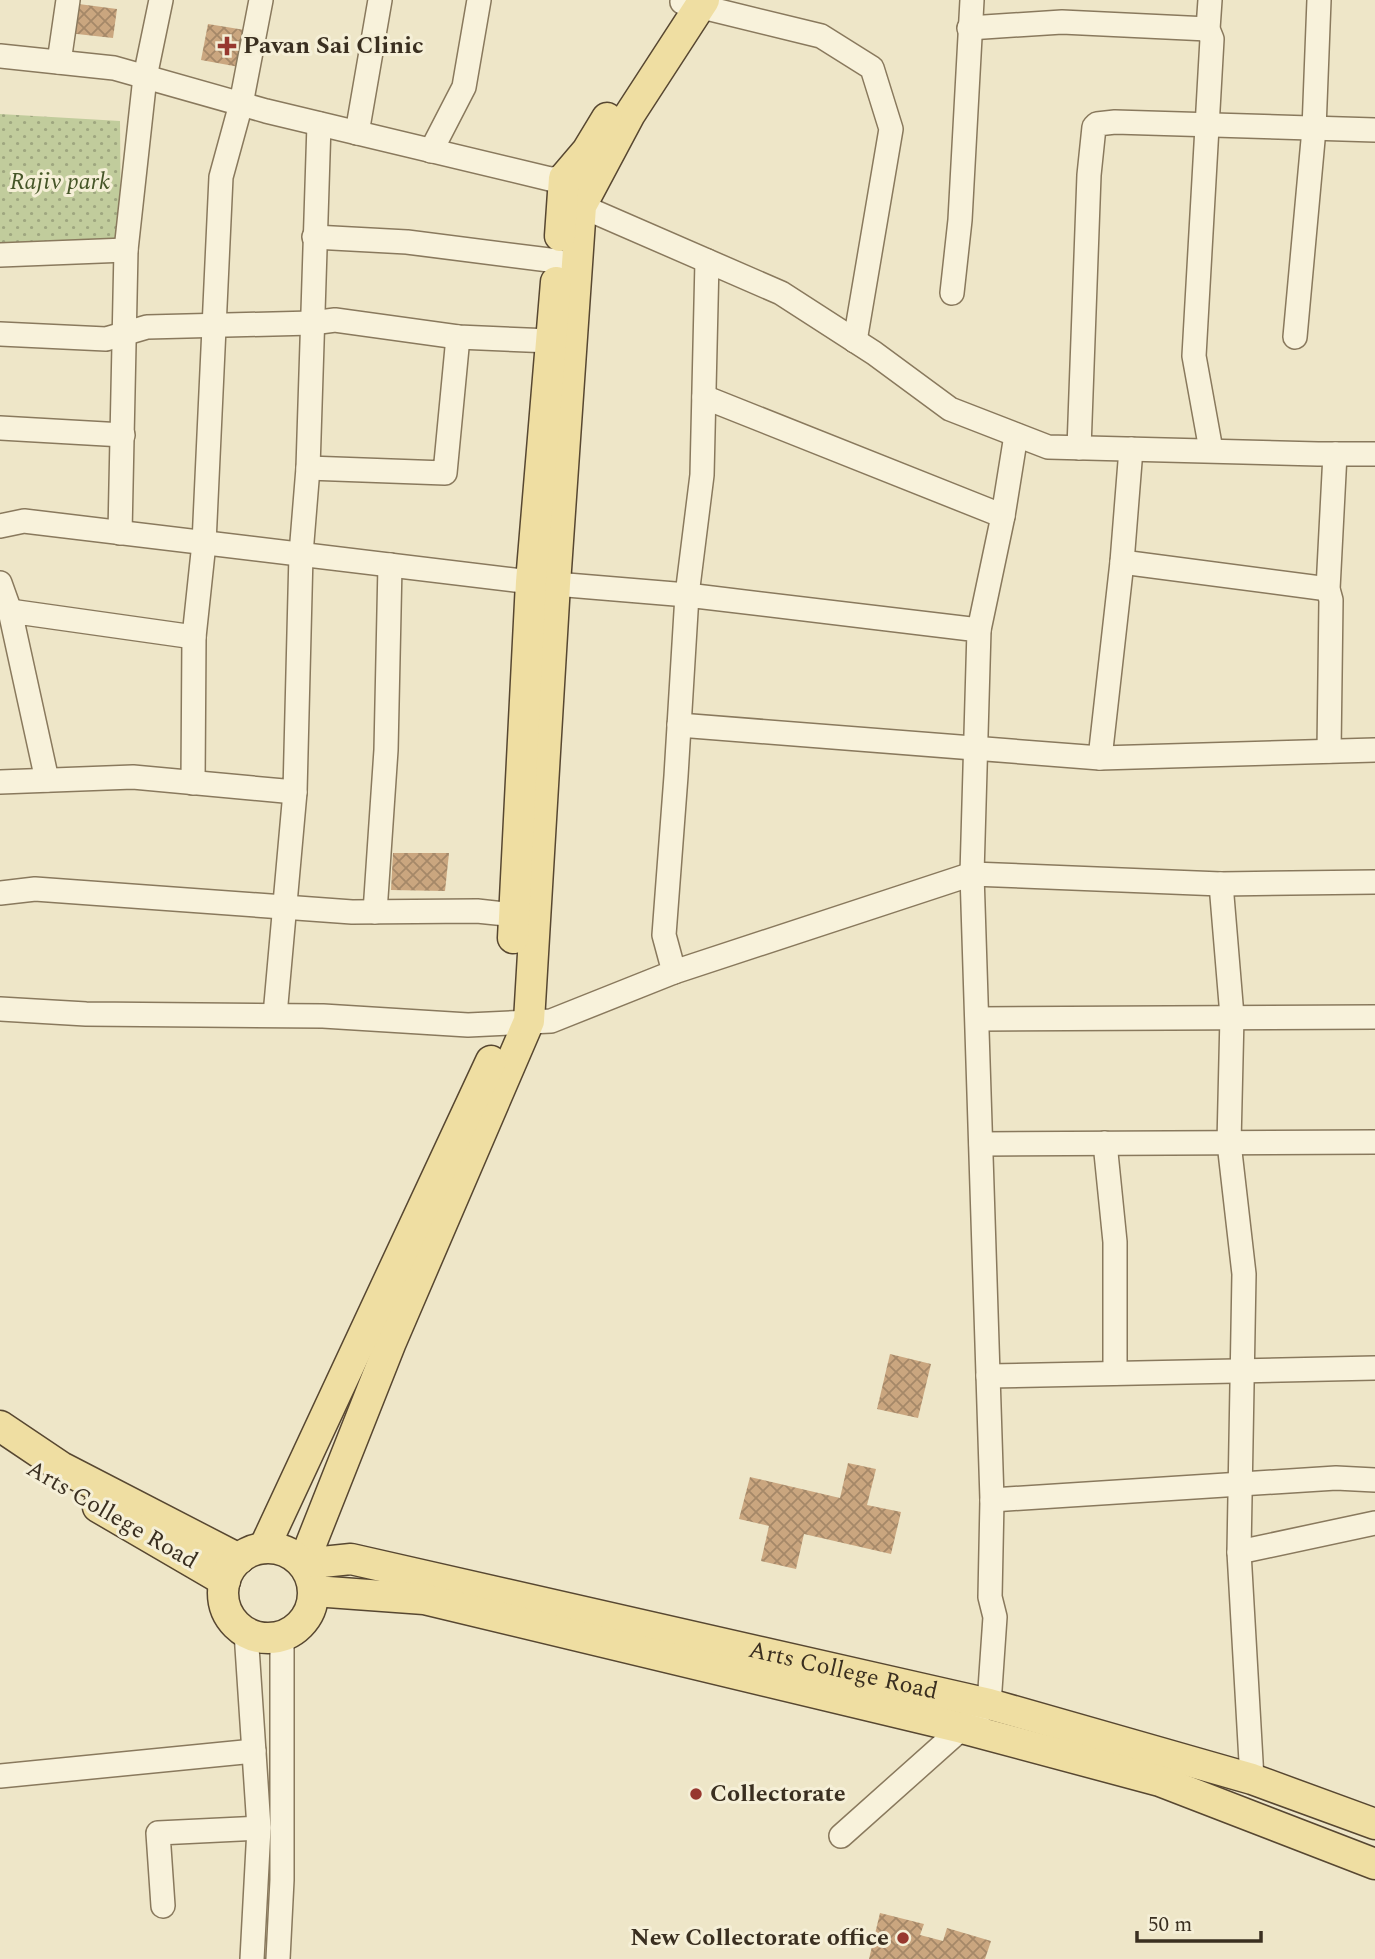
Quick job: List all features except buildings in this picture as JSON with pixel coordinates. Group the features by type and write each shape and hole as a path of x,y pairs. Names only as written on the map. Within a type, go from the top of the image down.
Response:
{"main road":[{"path":"692,2 581,206 543,583 515,915 519,1022 223,1595 234,1622 246,1632 258,1636 282,1635 295,1629 312,1605 309,1577 391,1342 519,1022 543,583 551,341 565,178 587,151 642,61 692,2"},
{"path":"0,1426 61,1466 242,1562 286,1551 309,1577 424,1599 962,1728 1160,1781 1375,1864"},
{"name":"Arts College Road","path":"0,1450 242,1562"},
{"name":"Arts College Road","path":"309,1577 351,1559 989,1704 1252,1779 1375,1824"}],"street":[{"path":"59,62 68,0"},
{"path":"120,533 126,250 145,77 161,0"},
{"path":"193,783 194,637 204,543 221,177 241,104 261,0"},
{"path":"357,133 380,0"},
{"path":"431,151 464,86 478,0"},
{"path":"952,293 960,220 972,0"},
{"path":"1210,0 1209,29 1212,39 1194,356 1211,450"},
{"path":"1295,337 1314,129 1319,0"},
{"path":"692,2 821,36 872,68 891,129 855,341"},
{"path":"969,28 1062,22 1209,29"},
{"path":"0,56 114,68 319,124 550,179 565,178 581,206 781,293 855,341 950,410 1048,447 1375,454"},
{"path":"1080,448 1089,175 1094,127 1097,124 1115,122 1375,130"},
{"path":"275,1015 295,792 301,554 308,468 319,124"},
{"path":"314,236 408,242 558,261"},
{"path":"0,254 126,250"},
{"path":"674,972 664,935 687,595 702,475 707,261"},
{"path":"0,334 106,339 147,327 312,323 335,320 458,337 551,341"},
{"path":"308,468 445,473 458,337"},
{"path":"704,397 1003,516"},
{"path":"0,428 123,435"},
{"path":"841,1836 989,1704 995,1617 990,1597 992,1500 972,874 979,629 1003,516 1016,435"},
{"path":"1100,758 1122,562 1131,449"},
{"path":"1329,751 1331,600 1328,589 1335,454"},
{"path":"0,526 24,521 543,583 687,595 979,629"},
{"path":"1122,562 1328,589"},
{"path":"375,912 386,750 390,565"},
{"path":"0,583 10,611 47,780"},
{"path":"10,611 194,637"},
{"path":"679,724 1100,758 1375,750"},
{"path":"0,782 133,777 295,792"},
{"path":"0,1009 86,1014 323,1016 468,1025 551,1021 674,972 972,874 1221,884 1375,883"},
{"path":"1221,884 1231,1017 1229,1143 1244,1274 1239,1552 1252,1779"},
{"path":"0,893 35,889 375,912 477,911 515,915"},
{"path":"978,1018 1375,1017"},
{"path":"981,1144 1375,1142"},
{"path":"1105,1143 1115,1242 1115,1373"},
{"path":"988,1376 1375,1368"},
{"path":"992,1500 1336,1478 1375,1480"},
{"path":"1239,1552 1375,1523"},
{"path":"246,1632 259,1828 252,1959"},
{"path":"278,1959 282,1866 282,1635"},
{"path":"0,1776 254,1751"},
{"path":"163,1906 158,1833 259,1828"}],"green space":[{"name":"Rajiv park","path":"0,114 120,121 121,244 0,242"}],"place":[{"name":"Pavan Sai Clinic","path":"227,46"},
{"name":"Collectorate","path":"696,1794"},
{"name":"New Collectorate office","path":"903,1938"}]}
